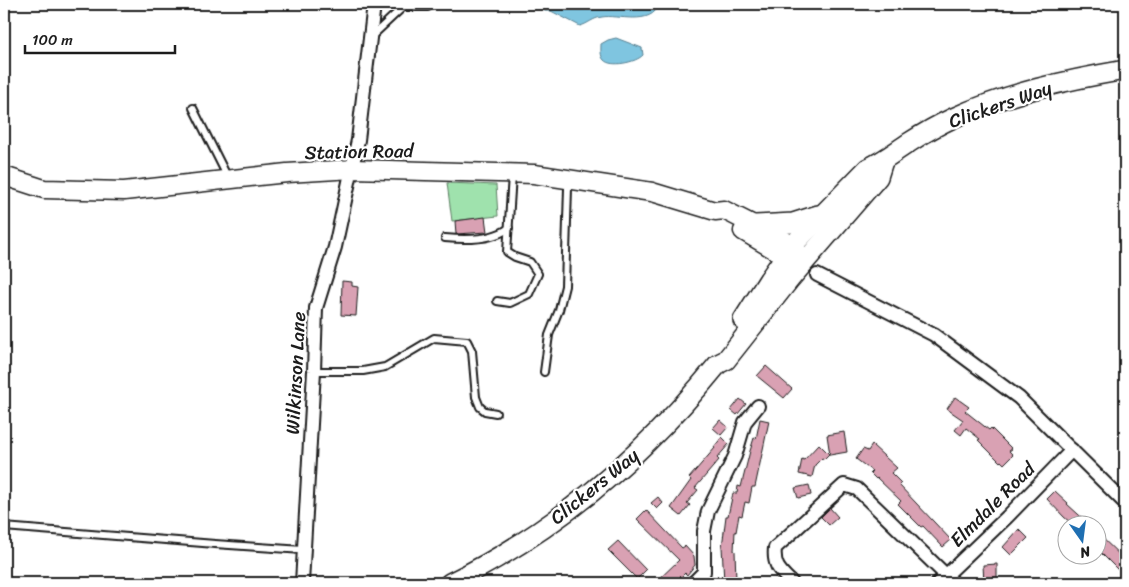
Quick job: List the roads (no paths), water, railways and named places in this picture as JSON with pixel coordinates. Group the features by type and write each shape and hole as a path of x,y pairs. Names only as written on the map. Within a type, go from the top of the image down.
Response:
{"main road":[{"name":"Clickers Way","path":"718,364 718,356 791,252 822,214 868,168 883,161 910,142 955,117 1005,98 1083,78 1125,70"},
{"name":"Clickers Way","path":"450,583 515,547 578,504 649,442 718,364 726,360 790,279 878,177 883,161"},
{"name":"Station Road","path":"4,176 44,189 115,190 353,169 534,174 652,192 715,211 724,210 756,225 791,252"},
{"name":"Station Road","path":"715,211 721,219 770,246 791,252"},
{"path":"756,225 793,223 822,214"},
{"path":"790,279 791,252 825,237"}],"street":[{"name":"Wilkinson Lane","path":"302,583 316,308 335,247 353,169 374,4"},
{"path":"818,275 934,335 1019,398 1125,503"},
{"path":"692,583 704,572 704,531 708,511 735,456 745,422 758,406"},
{"name":"Elmdale Road","path":"946,581 1072,450"},
{"path":"792,583 779,570 774,559 776,548 844,485 857,489 946,581"}],"lane":[{"path":"370,37 403,7 428,7"},
{"path":"193,108 228,179"},
{"path":"497,301 510,303 529,294 538,274 530,262 507,252 512,174"},
{"path":"544,372 549,335 566,286 568,188 571,180"},
{"path":"445,238 458,240 493,236 509,228"},
{"path":"314,371 363,370 386,367 434,338 466,341 472,351 476,398 480,407 485,411 496,413"},
{"path":"4,527 303,550"}],"water":[{"path":"534,4 659,4 655,11 642,17 602,17 580,26 551,11 545,11"},
{"path":"616,38 642,48 643,55 640,58 624,63 612,64 607,62 602,57 601,44"}]}
